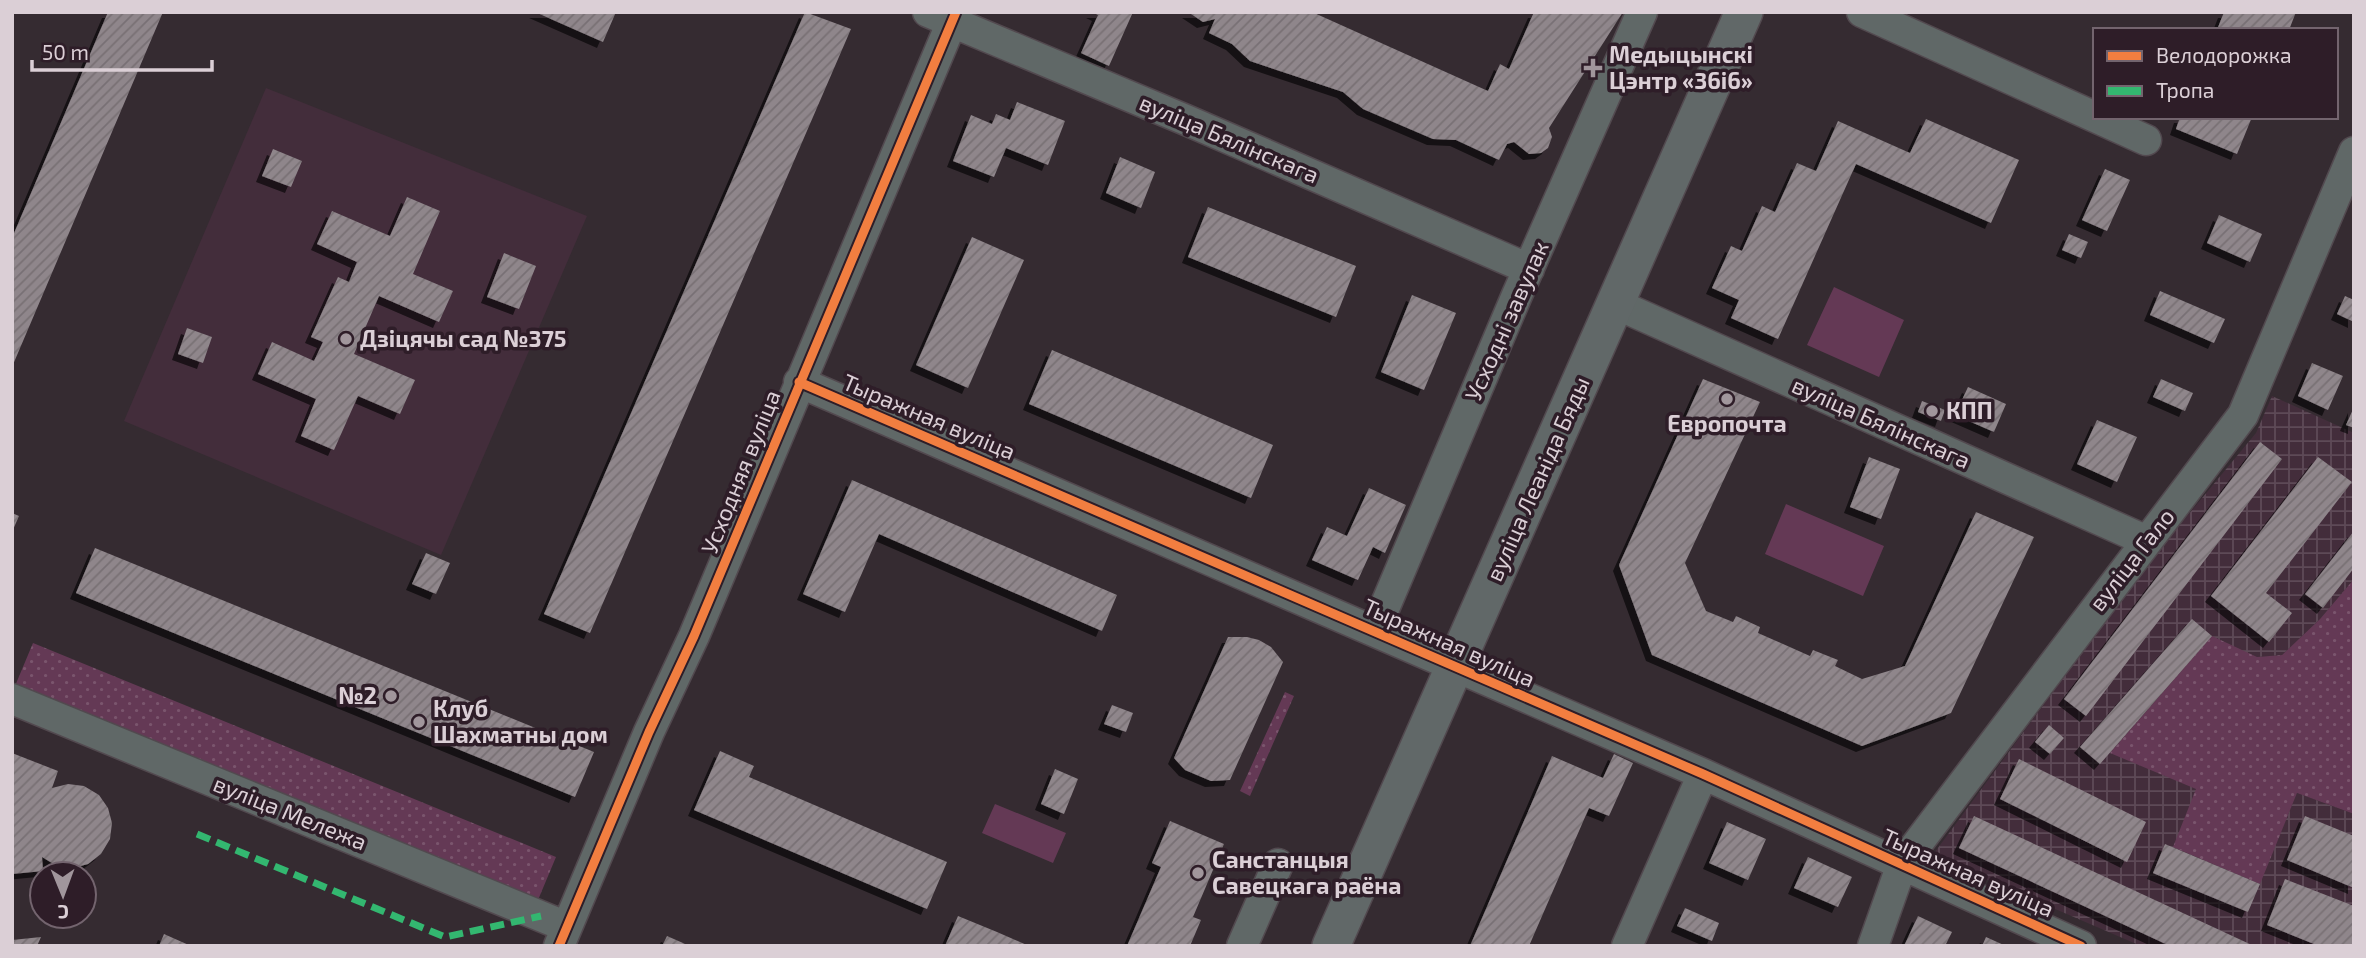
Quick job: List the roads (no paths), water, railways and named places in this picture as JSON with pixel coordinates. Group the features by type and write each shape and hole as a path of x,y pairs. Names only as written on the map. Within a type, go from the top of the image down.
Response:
{"main road":[{"name":"вуліца Леаніда Бяды","path":"1331,946 1744,12"}],"street":[{"name":"Усходні завулак","path":"1375,631 1642,12"},
{"path":"1862,12 2093,116"},
{"name":"вуліца Бялінскага","path":"945,16 1529,270"},
{"name":"Усходняя вуліца","path":"563,936 649,732 694,636 799,383 945,16"},
{"path":"2099,119 2146,140"},
{"name":"вуліца Гало","path":"1872,946 1902,864 2243,415 2354,152"},
{"name":"вуліца Бялінскага","path":"1616,304 2147,541"},
{"name":"Тыражная вуліца","path":"799,383 1703,774 2081,946"},
{"name":"вуліца Мележа","path":"12,699 563,936"},
{"path":"1627,946 1703,774"},
{"path":"1242,946 1278,864"}],"place":[{"name":"Медыцынскі Цэнтр «36і6»","path":"1593,68"},
{"name":"Дзіцячы сад №375","path":"346,339"},
{"name":"Европочта","path":"1727,399"},
{"name":"КПП","path":"1932,411"},
{"name":"№2","path":"391,696"},
{"name":"Клуб Шахматны дом","path":"419,722"},
{"name":"Санстанцыя Савецкага раёна","path":"1198,873"}]}
